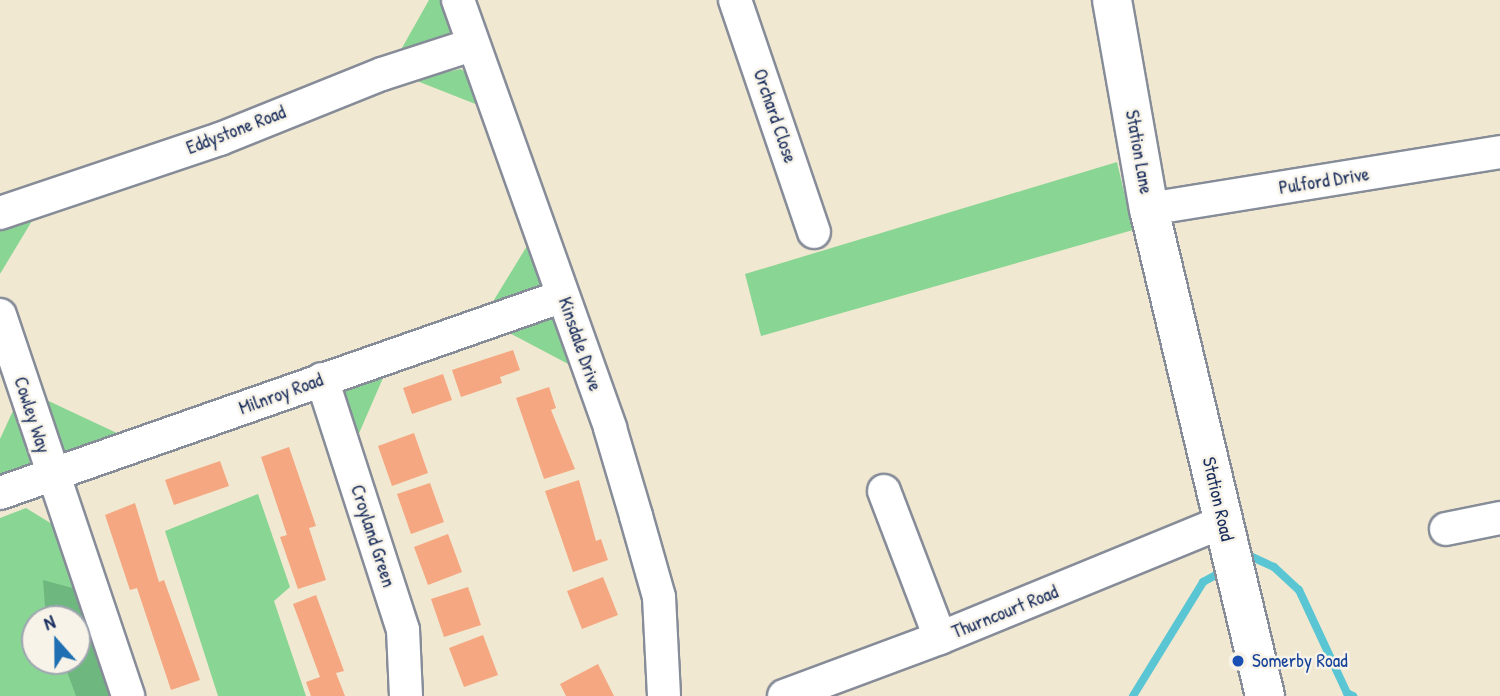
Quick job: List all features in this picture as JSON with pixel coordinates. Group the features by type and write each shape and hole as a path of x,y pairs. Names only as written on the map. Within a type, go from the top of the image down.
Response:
{"street":[{"name":"Kinsdale Drive","path":"458,0 471,45 610,428 659,597 664,696"},
{"name":"Orchard Close","path":"735,0 814,232"},
{"name":"Station Lane","path":"1112,0 1149,209 1171,303"},
{"name":"Eddystone Road","path":"0,213 220,139 382,75 471,45"},
{"name":"Pulford Drive","path":"1149,209 1500,152"},
{"name":"Milnroy Road","path":"0,493 563,296"},
{"name":"Station Road","path":"1171,303 1265,696"},
{"name":"Cowley Way","path":"0,315 51,474 128,696"},
{"name":"Croyland Green","path":"322,379 403,630 406,696"},
{"path":"884,491 940,639"},
{"path":"1446,529 1500,518"},
{"name":"Thurncourt Road","path":"785,696 940,639 1223,522"}],"green space":[{"path":"429,0 451,0 454,26 446,38 398,55"},
{"path":"461,69 474,79 483,107 412,79"},
{"path":"1117,162 1133,230 761,336 745,274"},
{"path":"47,196 0,274 0,211"},
{"path":"538,228 562,294 478,326"},
{"path":"565,303 591,376 500,328"},
{"path":"393,355 350,454 322,379"},
{"path":"23,389 136,442 0,493 0,439"},
{"path":"258,494 290,587 274,601 306,696 218,696 165,531"},
{"path":"26,508 57,527 84,605 21,605 21,675 91,675 91,624 116,696 0,696 0,518"},
{"path":"43,580 87,592 91,605 45,605"},
{"path":"91,605 119,696 76,696 68,675 91,675"}],"building":[{"path":"513,350 520,370 500,377 502,383 461,397 452,370"},
{"path":"443,374 452,400 412,414 403,388"},
{"path":"549,387 556,408 551,410 575,469 544,479 516,398"},
{"path":"414,433 428,473 392,486 378,446"},
{"path":"289,447 316,526 309,528 326,580 298,589 280,537 287,535 261,457"},
{"path":"220,461 229,486 174,505 165,480"},
{"path":"579,480 596,541 601,539 608,560 573,572 545,491"},
{"path":"430,483 444,522 411,534 397,494"},
{"path":"135,503 159,582 164,580 200,680 171,690 137,588 130,590 105,515"},
{"path":"448,534 462,572 428,585 414,547"},
{"path":"603,577 618,615 582,629 567,591"},
{"path":"468,587 481,625 444,637 431,599"},
{"path":"316,595 344,671 336,673 345,696 311,696 306,682 320,677 293,604"},
{"path":"483,635 498,675 464,687 449,648"},
{"path":"598,664 614,696 566,696 560,684"}],"waterway":[{"path":"1242,561 1250,556 1274,567 1299,590 1347,693 1353,696"},
{"path":"1133,696 1203,582 1225,570"}],"place":[{"name":"Somerby Road","path":"1238,661"}]}
